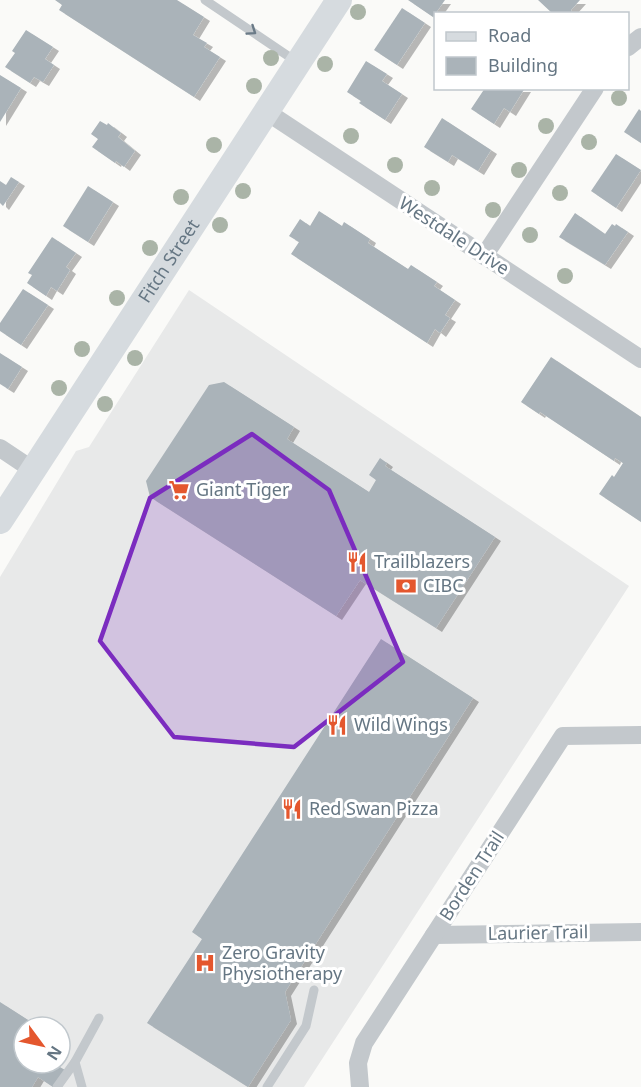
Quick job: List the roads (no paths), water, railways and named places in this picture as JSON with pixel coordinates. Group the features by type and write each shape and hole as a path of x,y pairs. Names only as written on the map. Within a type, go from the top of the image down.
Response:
{"street":[{"name":"Fitch Street","path":"0,521 267,112 334,2"},
{"path":"484,256 594,90"},
{"name":"Westdale Drive","path":"267,112 641,359"},
{"path":"0,448 33,470"},
{"name":"Borden Trail","path":"360,1087 358,1063 364,1043 563,736 641,735"},
{"name":"Laurier Trail","path":"434,934 641,932"}],"lane":[{"path":"205,0 298,63"},
{"path":"267,1087 306,1026 314,990"},
{"path":"57,1087 75,1062 99,1018"},
{"path":"75,1062 82,1087"}],"place":[{"name":"Giant Tiger","path":"179,490"},
{"name":"Trailblazers","path":"357,562"},
{"name":"CIBC","path":"406,586"},
{"name":"Wild Wings","path":"337,725"},
{"name":"Red Swan Pizza","path":"292,809"},
{"name":"Zero Gravity Physiotherapy","path":"205,963"}]}
